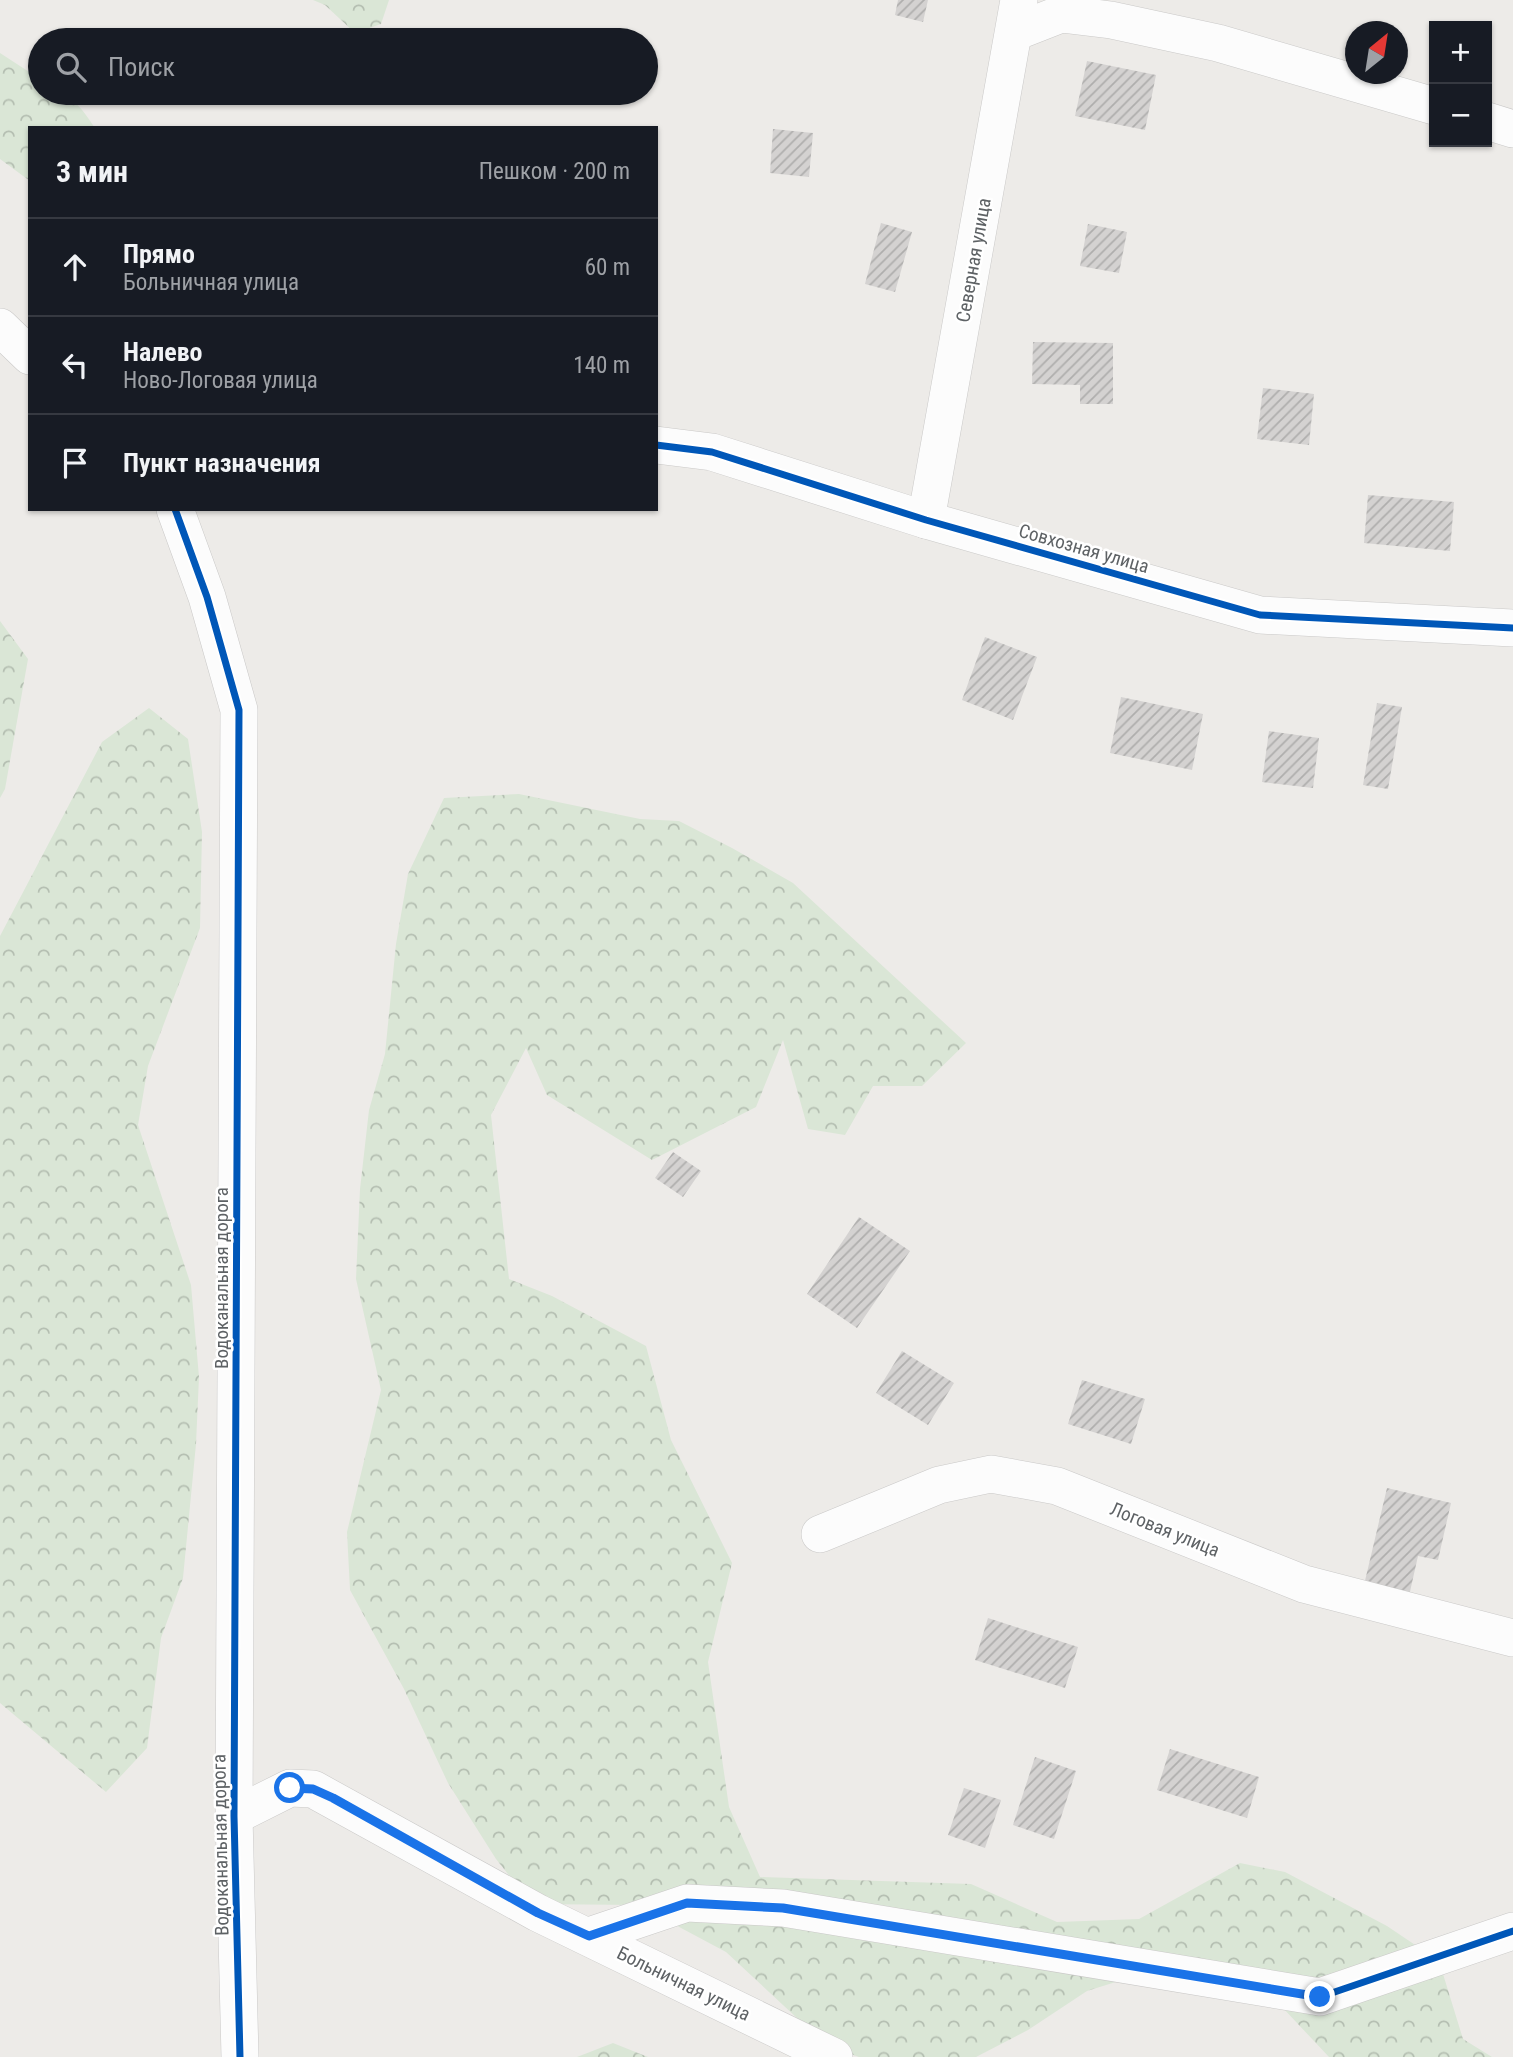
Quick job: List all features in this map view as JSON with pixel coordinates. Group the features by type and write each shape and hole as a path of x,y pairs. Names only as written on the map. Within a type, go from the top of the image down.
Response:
{"street":[{"path":"1017,16 1061,14 1111,20 1218,43 1429,105"},
{"name":"Северная улица","path":"926,520 1017,16"},
{"path":"1492,123 1513,129"},
{"path":"0,327 28,354"},
{"name":"Совхозная улица","path":"658,445 712,452 926,520 1261,615 1513,628"},
{"name":"Водоканальная дорога","path":"176,511 207,597 239,710 234,1816 240,2057"},
{"name":"Логовая улица","path":"820,1534 939,1485 991,1474 1057,1486 1304,1584 1513,1638"},
{"name":"Больничная улица","path":"234,1816 290,1788 313,1789 538,1913 834,2057"},
{"path":"589,1936 687,1903 783,1908 1320,1997 1513,1931"}],"green space":[{"path":"313,0 389,0 381,24 369,28 350,28 325,5"},
{"path":"0,53 28,71 28,105 78,105 94,126 28,126 28,180 0,159"},
{"path":"0,621 28,659 5,789 0,798"},
{"path":"149,708 188,739 202,832 200,928 148,1066 138,1125 191,1285 199,1377 196,1444 183,1578 161,1638 147,1748 106,1792 0,1703 0,936 102,742"},
{"path":"519,794 640,819 679,821 732,848 793,883 966,1043 922,1086 873,1086 845,1135 808,1129 783,1040 756,1107 652,1160 547,1095 526,1048 491,1115 509,1279 552,1296 646,1346 671,1440 732,1563 708,1662 729,1807 760,1877 971,1884 1057,1922 1139,1919 1240,1863 1285,1872 1387,1926 1439,1961 1463,2039 1492,2057 1329,2057 1282,2007 1173,1964 1087,1991 1028,2030 976,2057 859,2057 826,2045 726,1952 638,1905 532,1904 496,1859 448,1783 404,1689 350,1590 347,1532 381,1390 356,1279 360,1189 369,1110 385,1054 396,944 408,874 444,798"},
{"path":"613,2043 648,2057 577,2057"}],"building":[{"path":"898,0 928,0 923,22 895,15"},
{"path":"1087,61 1156,75 1145,130 1075,116"},
{"path":"773,129 813,133 809,177 770,173"},
{"path":"881,223 912,232 895,292 865,284"},
{"path":"1088,224 1127,232 1119,273 1080,266"},
{"path":"1033,342 1113,343 1113,404 1080,404 1080,385 1032,384"},
{"path":"1263,388 1314,394 1309,445 1257,439"},
{"path":"1368,495 1454,502 1450,551 1364,543"},
{"path":"985,637 1037,657 1013,720 962,700"},
{"path":"1121,697 1203,714 1192,770 1110,753"},
{"path":"1377,703 1402,707 1388,789 1363,785"},
{"path":"1269,731 1319,738 1313,788 1262,782"},
{"path":"673,1152 701,1171 683,1197 655,1178"},
{"path":"859,1217 910,1251 857,1328 807,1294"},
{"path":"902,1351 954,1383 928,1425 876,1393"},
{"path":"1082,1380 1145,1399 1131,1444 1068,1424"},
{"path":"1387,1488 1451,1503 1438,1560 1418,1556 1409,1596 1364,1585"},
{"path":"988,1618 1078,1647 1065,1688 975,1660"},
{"path":"1170,1749 1259,1777 1247,1818 1157,1790"},
{"path":"1035,1757 1076,1771 1054,1839 1013,1825"},
{"path":"964,1788 1001,1800 985,1848 948,1835"}],"cycle path":[{"path":"658,445 712,452 926,520 1260,615 1513,628"},
{"path":"176,511 207,597 239,710 234,1816 240,2057"},
{"path":"589,1936 687,1903 783,1908 1320,1997 1513,1931"}],"route":[{"path":"290,1788 313,1789 333,1798 538,1913 589,1936 687,1903 783,1908 1320,1997"}]}
